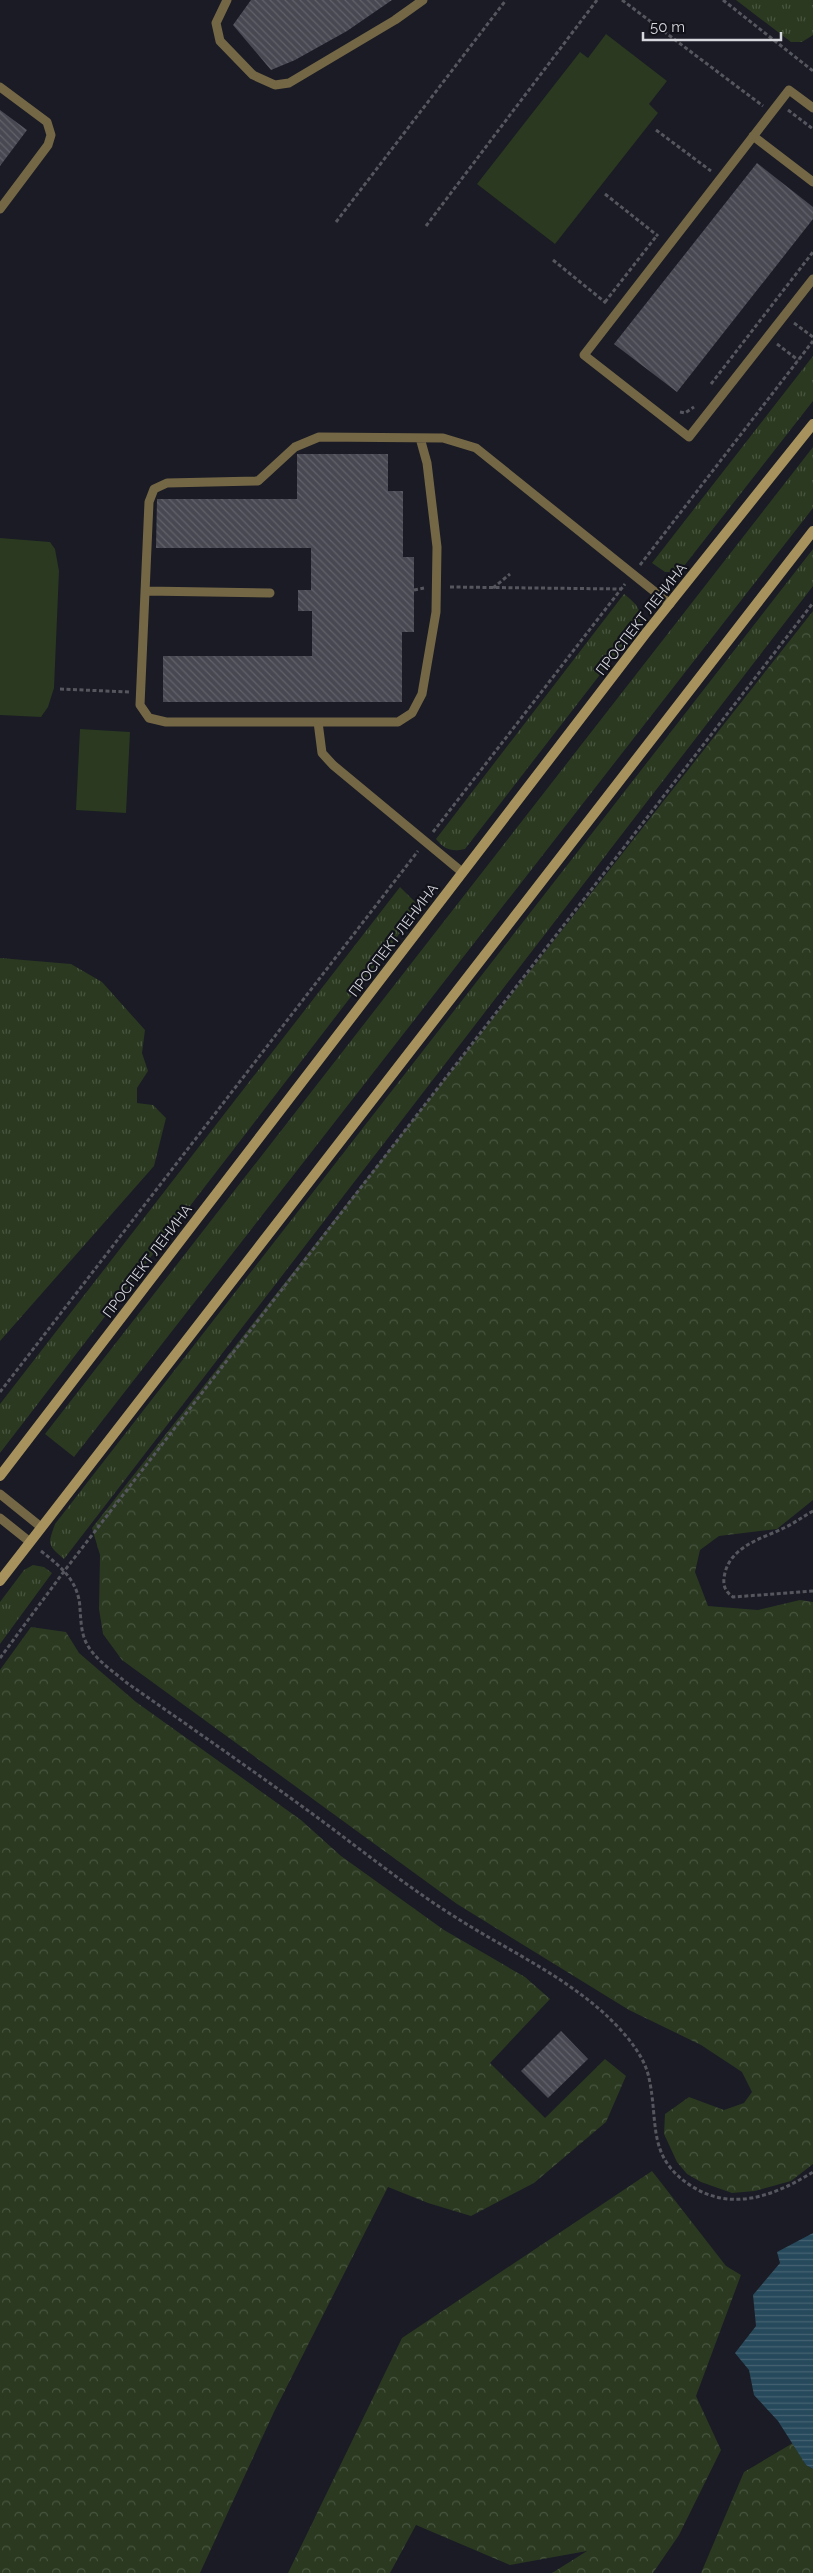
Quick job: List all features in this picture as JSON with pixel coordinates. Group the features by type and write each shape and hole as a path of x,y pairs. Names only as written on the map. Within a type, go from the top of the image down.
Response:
{"street":[{"name":"ПРОСПЕКТ ЛЕНИНА","path":"0,1476 462,872 670,604 813,424"},
{"path":"0,1581 813,531"}],"lane":[{"path":"227,0 216,23 220,41 254,75 275,85 289,83 305,74 424,0"},
{"path":"0,87 47,122 51,135 46,149 0,209"},
{"path":"813,108 789,90 584,355 689,437 813,279"},
{"path":"754,136 813,182"},
{"path":"420,438 427,463 437,547 436,612 422,694 412,713 398,722 166,722 149,718 140,705 149,502 154,488 167,482 258,481 295,447 319,437 443,438 476,448 670,604"},
{"path":"146,592 270,592"},
{"path":"318,722 322,752 333,765 462,872"},
{"path":"0,1494 41,1527"},
{"path":"0,1518 30,1542"}],"path":[{"path":"336,222 506,0"},
{"path":"426,226 597,0"},
{"path":"622,0 771,113"},
{"path":"723,0 813,71"},
{"path":"656,130 720,179"},
{"path":"605,194 670,244"},
{"path":"710,386 813,252"},
{"path":"553,260 618,312"},
{"path":"0,1392 813,341"},
{"path":"673,410 684,413 698,401"},
{"path":"493,588 510,574"},
{"path":"414,590 436,587 621,589"},
{"path":"0,1658 65,1570 813,602"},
{"path":"60,689 141,693"},
{"path":"813,1511 787,1527 754,1542 734,1555 726,1567 724,1582 727,1592 733,1597 813,1591"},
{"path":"30,1542 65,1570 79,1594 81,1621 87,1645 127,1683 452,1915 562,1981 617,2026 642,2058 649,2078 656,2141 660,2154 691,2186 718,2199 732,2201 774,2193 813,2172"}],"green space":[{"path":"736,0 813,0 813,35 802,42 791,42"},
{"path":"606,34 667,81 649,104 658,113 555,244 477,184 580,52 588,58"},
{"path":"813,356 813,401 684,566 676,572 665,572 652,563"},
{"path":"813,447 813,508 74,1457 45,1434"},
{"path":"0,538 50,542 55,549 59,571 54,688 48,707 41,717 0,715"},
{"path":"813,549 813,586 64,1559 50,1544 55,1524"},
{"path":"624,594 637,606 640,613 640,623 465,849 452,850 442,846 436,839"},
{"path":"813,611 813,1500 777,1529 719,1536 700,1550 695,1572 708,1606 758,1610 800,1600 813,1602 813,2164 791,2181 755,2191 732,2193 701,2182 687,2174 677,2162 664,2134 665,2114 689,2097 724,2110 744,2103 752,2092 742,2072 701,2045 629,2010 457,1904 122,1660 103,1634 99,1609 100,1555 92,1528"},
{"path":"80,729 130,732 126,813 76,810"},
{"path":"400,887 416,903 413,916 0,1453 0,1404"},
{"path":"0,958 71,964 102,982 145,1030 142,1053 148,1071 137,1088 137,1103 153,1105 166,1118 154,1166 0,1341"},
{"path":"33,1565 44,1567 52,1573 0,1644 0,1602 24,1570"},
{"path":"31,1627 66,1632 79,1653 136,1702 301,1820 341,1856 444,1930 525,1977 550,1999 490,2063 545,2118 605,2059 626,2076 606,2122 534,2183 471,2216 428,2203 388,2187 274,2412 200,2573 0,2573 0,1670"},
{"path":"652,2171 726,2266 741,2275 696,2396 721,2450 679,2535 653,2573 552,2573 587,2551 510,2565 416,2525 390,2573 288,2573 402,2338"},
{"path":"793,2443 806,2465 813,2469 813,2573 701,2573 744,2472"}],"water":[{"path":"813,2233 813,2469 806,2465 778,2421 754,2395 749,2370 735,2353 756,2326 753,2295 780,2263 777,2252"}],"building":[{"path":"251,0 392,0 347,31 295,60 271,70 233,25"},
{"path":"0,110 27,130 0,166"},
{"path":"757,163 813,207 813,219 677,392 614,344"},
{"path":"297,454 388,454 388,491 403,491 403,557 414,557 414,632 402,632 402,702 163,702 163,656 312,656 312,611 298,611 298,590 311,590 311,548 156,548 157,499 297,499"},
{"path":"561,2031 588,2059 548,2098 521,2071"}]}
